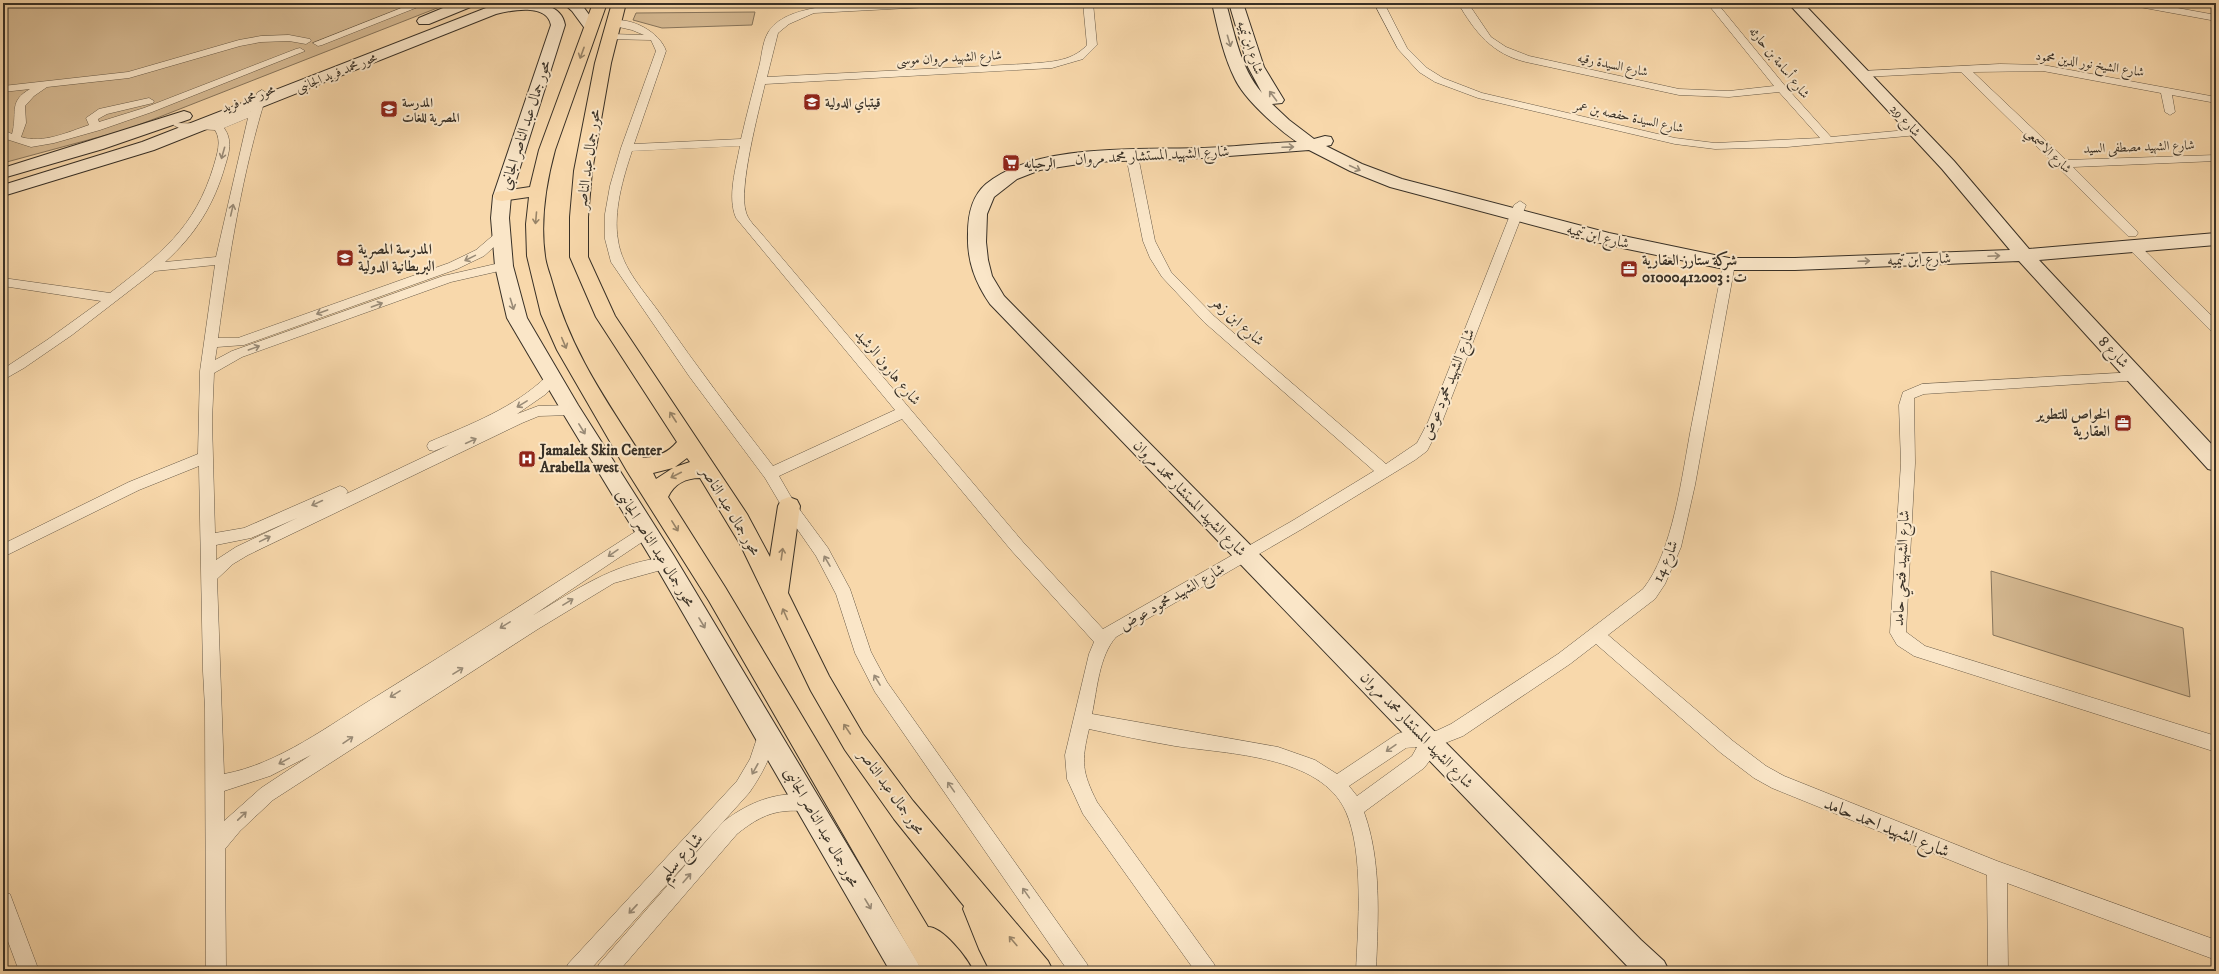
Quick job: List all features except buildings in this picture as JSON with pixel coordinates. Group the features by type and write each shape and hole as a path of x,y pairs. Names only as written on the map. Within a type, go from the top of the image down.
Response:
{"main road":[{"name":"محور جمال عبد الناصر","path":"600,3 609,22 583,171 579,217 579,257 606,317 739,520 759,555 787,619 833,707 894,800 973,896 1038,971"},
{"name":"محور جمال عبد الناصر","path":"609,22 543,160 535,224 536,256 551,314 577,368 717,594 938,971"},
{"path":"502,196 538,191"},
{"path":"636,465 657,465 672,459 683,450 688,440"},
{"path":"657,497 663,485 675,475 690,470 706,470"},
{"path":"776,593 789,506"},
{"path":"973,896 989,939 1006,971"},
{"path":"908,921 958,971"}],"street":[{"path":"3,133 7,136 27,143 40,144 96,128 207,87 314,41 318,43 423,3"},
{"path":"408,27 468,3"},
{"name":"محور محمد فريد","path":"3,181 112,148 179,125 259,103 488,3"},
{"path":"570,3 583,14 645,31 657,40 661,51 627,148 612,210 609,230 613,253 629,280 694,373 770,474 789,506 834,573 844,594 863,653 881,687 1080,971"},
{"name":"شارع هارون الرشيد","path":"948,3 823,8 804,13 785,22 774,31 771,36 759,81 746,142 738,197 739,211 742,218 1017,546 1103,640"},
{"name":"شارع الشهيد مروان موسى","path":"759,81 1024,67 1066,62 1080,56 1092,45 1088,3"},
{"name":"شارع ابن تيميه","path":"1219,3 1243,80 1260,101 1319,143 1367,173 1426,192 1518,210 1608,239 1705,254 1733,260 1795,264 2132,239 2216,229"},
{"name":"شارع ابن تيميه","path":"1236,3 1253,60 1260,77 1296,127"},
{"name":"شارع السيدة حفصه بن عمر","path":"1379,3 1403,49 1412,61 1439,80 1478,95 1694,144 1738,147 1918,132"},
{"name":"شارع السيدة رقيه","path":"1463,3 1486,39 1510,53 1526,59 1680,92 1728,94 1782,89"},
{"name":"شارع أسامة بن حارثه","path":"1712,3 1782,89 1826,139"},
{"name":"شارع 29","path":"1795,3 1918,132 2018,248"},
{"path":"2134,3 2216,18"},
{"name":"محور محمد فريد الجانبى","path":"3,191 148,146 510,4"},
{"name":"محور جمال عبد الناصر الجانبى","path":"510,4 536,4 548,6 555,11 558,20 551,47 502,196 501,235 504,266 517,318 552,379 666,563 767,732 907,971"},
{"path":"609,22 635,37 657,40"},
{"path":"3,89 45,86 130,75 256,40 289,38 303,46"},
{"name":"محور محمد فريد","path":"3,173 163,124 369,43"},
{"name":"شارع الشيخ نور الدين محمود","path":"1863,74 2000,67 2042,68 2216,100"},
{"name":"شارع الاصمعي","path":"1964,69 2063,164 2132,239 2214,324"},
{"path":"15,138 20,131 18,106 20,102 29,94 45,86"},
{"path":"2166,90 2170,112"},
{"path":"179,125 218,127 236,118 259,103"},
{"path":"216,971 215,784 210,576 207,540 205,456 207,371 223,254 259,103"},
{"path":"3,375 57,341 113,298 151,268 189,230 201,212 212,189 225,145 224,137 218,127"},
{"name":"شارع الشهيد المستشار محمد مروان","path":"1250,150 1296,127"},
{"path":"627,148 746,142"},
{"name":"شارع الشهيد المستشار محمد مروان","path":"1319,143 1250,150 1086,158 1052,163 1020,173 1001,182 986,194 979,209 976,252 978,264 985,282 997,300 1631,950 1654,971"},
{"name":"شارع ابن زهر","path":"1132,156 1153,255 1170,279 1230,336 1384,471"},
{"name":"شارع الشهيد مصطفى السيد","path":"2063,164 2216,158"},
{"name":"شارع الشهيد محمود عوض","path":"1207,971 1090,808 1076,779 1074,755 1097,654 1103,640 1110,632 1297,525 1422,447 1430,434 1518,210"},
{"path":"207,371 238,348 435,277 476,255 501,235"},
{"name":"شارع ابن تيميه","path":"2132,239 2216,239"},
{"name":"شارع 8","path":"2018,248 2216,463"},
{"path":"170,250 194,254 223,254"},
{"path":"151,268 223,254"},
{"name":"شارع 14","path":"1427,741 1447,735 1463,726 1564,659 1649,594 1657,584 1673,547 1688,485 1733,260"},
{"path":"435,277 504,266"},
{"path":"3,282 113,298"},
{"path":"210,341 238,348"},
{"name":"شارع الشهيد فتحي حامد","path":"2137,377 1922,388 1908,395 1906,405 1908,463 1901,556 1898,633 1903,640 1920,651 2216,744"},
{"path":"210,576 247,541 435,452 517,407 537,394 552,379"},
{"path":"435,452 527,415 550,410 571,410"},
{"path":"770,474 904,412"},
{"path":"3,551 134,486 205,456"},
{"path":"216,844 233,825 267,794 528,619 646,532"},
{"path":"207,540 247,541"},
{"path":"215,784 238,781 261,772 309,747 528,619 609,578 635,569 666,563"},
{"name":"شارع الشهيد احمد حامد","path":"1597,634 1727,747 1760,772 1796,791 1997,870 2216,950"},
{"path":"1081,720 1162,736 1240,748 1284,757 1308,766 1336,785 1354,809 1361,832 1365,872 1367,941 1366,971"},
{"name":"شارع سليم","path":"575,971 650,891 743,787 756,769 764,751 767,732"},
{"path":"1336,785 1403,740 1410,738 1427,741 1425,753 1418,762 1354,809"},
{"path":"261,772 257,784 262,792 267,794"},
{"name":"شارع سليم","path":"606,971 730,828 744,816 759,808 775,803 792,801 808,803"},
{"path":"1997,870 1998,971"},
{"path":"650,891 665,902"},
{"path":"3,901 29,971"}],"shaded area":[{"path":"3,3 450,3 125,130 3,163"},
{"path":"755,12 752,25 662,28 633,20 636,13"},
{"path":"1991,571 2183,628 2190,697 1993,635"}],"place":[{"name":"قيتباي الدولية","path":"812,102"},
{"name":"المدرسة المصرية للغات","path":"389,109"},
{"name":"الرحبايه","path":"1011,163"},
{"name":"المدرسة المصرية البريطانية الدولية","path":"345,258"},
{"name":"شركة ستارز العقارية ت : 01000412003","path":"1629,269"},
{"name":"الخواص للتطوير العقارية","path":"2123,423"},
{"name":"Jamalek Skin Center Arabella west","path":"527,459"}]}
